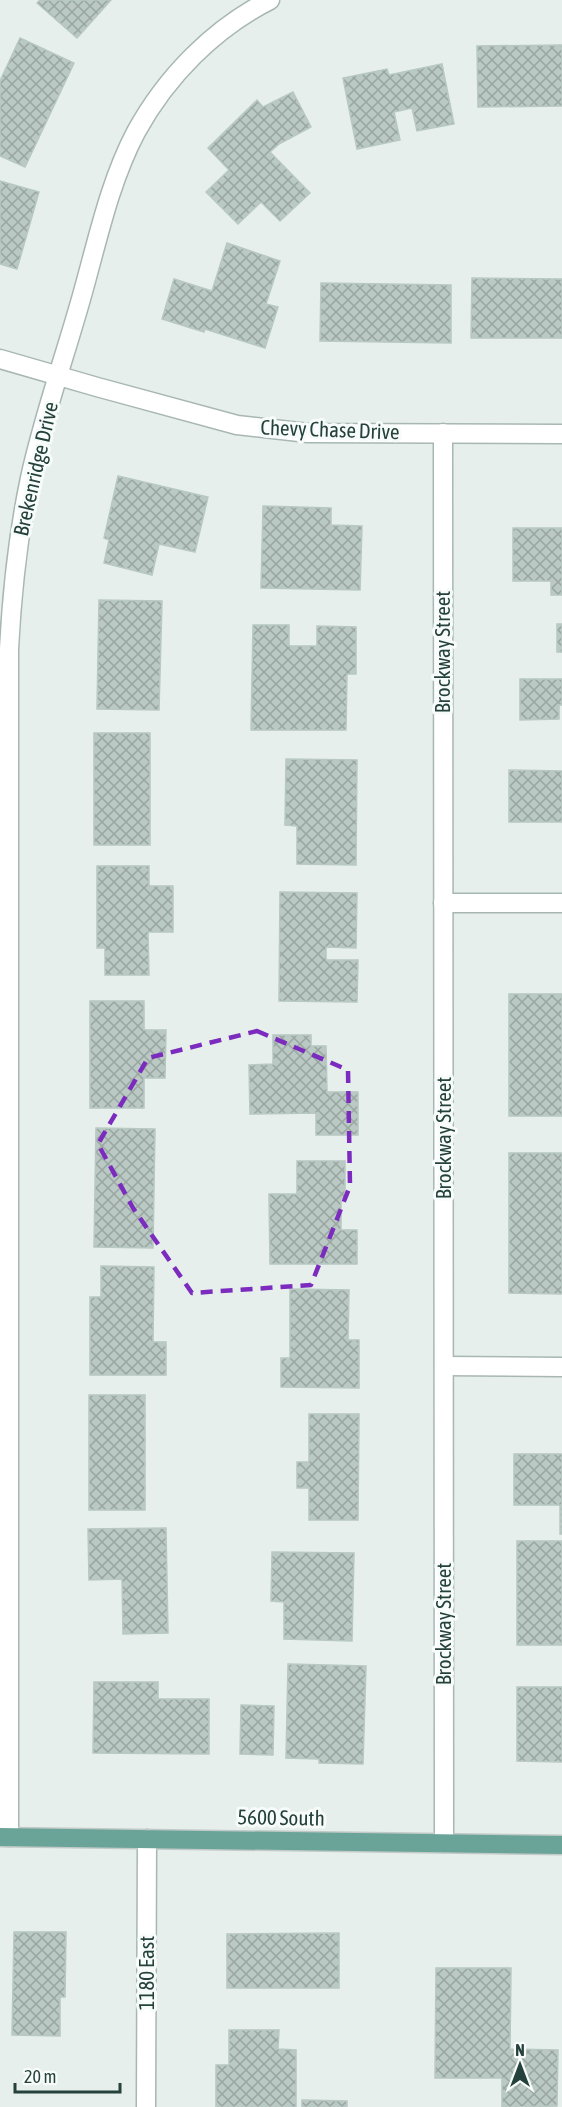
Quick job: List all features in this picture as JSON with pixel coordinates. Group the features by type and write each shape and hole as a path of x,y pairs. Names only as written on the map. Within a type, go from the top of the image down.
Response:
{"main road":[{"name":"5600 South","path":"4,1837 562,1845"}],"street":[{"name":"Brekenridge Drive","path":"4,1837 9,649 12,591 20,533 31,476 58,375 109,199 136,132 172,79 204,46 232,23 270,0"},
{"name":"Chevy Chase Drive","path":"0,358 207,418 257,428 308,433 562,434"},
{"name":"Brockway Street","path":"443,433 444,1843"},
{"path":"443,903 562,903"},
{"path":"444,1366 562,1366"},
{"name":"1180 East","path":"146,2107 147,1839"}],"highlighted area":[{"path":"257,1031 348,1070 350,1186 311,1285 192,1293 133,1208 98,1144 148,1058"}],"building":[{"path":"40,0 111,0 77,38 37,3"},
{"path":"20,38 74,63 25,167 0,156 0,81"},
{"path":"562,45 562,106 478,107 477,46"},
{"path":"442,64 454,124 417,131 412,108 394,112 400,140 357,149 343,78 387,69 389,75"},
{"path":"293,92 311,127 279,144 270,152 310,193 280,221 261,202 238,224 206,192 229,170 208,148 257,100 263,107"},
{"path":"0,181 39,192 17,269 0,264"},
{"path":"227,243 280,261 266,304 278,307 265,348 205,329 204,332 162,319 174,279 212,291"},
{"path":"472,278 562,279 562,338 471,338"},
{"path":"321,283 451,285 451,343 320,341"},
{"path":"118,476 208,497 195,552 159,544 152,575 104,563 109,540 104,538"},
{"path":"263,506 331,508 331,525 362,526 360,590 261,588"},
{"path":"513,528 562,528 562,595 551,595 551,581 513,581"},
{"path":"99,600 162,601 159,710 97,709"},
{"path":"557,624 562,624 562,652 557,652"},
{"path":"253,625 289,625 289,646 317,646 317,626 356,627 356,674 347,674 346,730 251,730"},
{"path":"520,679 562,679 562,705 559,705 559,719 520,720"},
{"path":"94,733 150,733 150,845 94,845"},
{"path":"286,759 357,760 356,865 297,864 297,826 285,825"},
{"path":"509,770 562,771 562,822 509,822"},
{"path":"97,866 149,866 149,886 173,886 173,932 148,932 149,975 105,975 105,948 97,948"},
{"path":"280,892 357,893 356,948 326,947 326,960 358,960 357,1002 279,1001"},
{"path":"509,994 562,994 562,1116 509,1116"},
{"path":"90,1001 144,1001 144,1030 166,1030 165,1078 144,1078 144,1108 90,1108"},
{"path":"273,1035 311,1035 311,1046 326,1046 327,1092 358,1092 358,1135 316,1135 316,1113 250,1114 249,1065 273,1064"},
{"path":"96,1128 155,1129 153,1248 94,1247"},
{"path":"509,1153 562,1153 562,1294 509,1293"},
{"path":"297,1161 345,1161 345,1198 341,1198 341,1230 357,1230 357,1264 270,1264 269,1194 297,1194"},
{"path":"101,1266 154,1267 153,1342 166,1342 166,1375 90,1375 90,1297 101,1297"},
{"path":"290,1289 349,1290 348,1340 359,1340 359,1388 281,1387 281,1358 290,1358"},
{"path":"89,1395 145,1395 145,1510 89,1510"},
{"path":"309,1414 359,1414 358,1520 309,1520 309,1488 297,1488 297,1462 309,1462"},
{"path":"514,1454 562,1454 562,1534 560,1534 560,1505 514,1505"},
{"path":"166,1528 168,1633 123,1634 122,1579 89,1580 88,1529"},
{"path":"517,1541 562,1541 562,1645 517,1645"},
{"path":"272,1552 354,1553 352,1641 284,1639 284,1602 271,1601"},
{"path":"288,1664 366,1666 363,1764 319,1763 319,1759 286,1758"},
{"path":"94,1682 158,1682 158,1699 209,1699 209,1754 93,1753"},
{"path":"517,1687 562,1687 562,1762 517,1761"},
{"path":"241,1705 274,1706 273,1755 240,1754"},
{"path":"14,1932 66,1932 65,1997 60,1997 60,2036 12,2035"},
{"path":"339,1933 339,1988 227,1988 227,1934"},
{"path":"436,1968 511,1968 510,2049 558,2050 557,2106 502,2107 502,2078 435,2078"},
{"path":"229,2030 279,2030 278,2049 296,2050 296,2107 216,2107 216,2065 229,2065"},
{"path":"302,2100 347,2101 347,2107 302,2107"}]}
